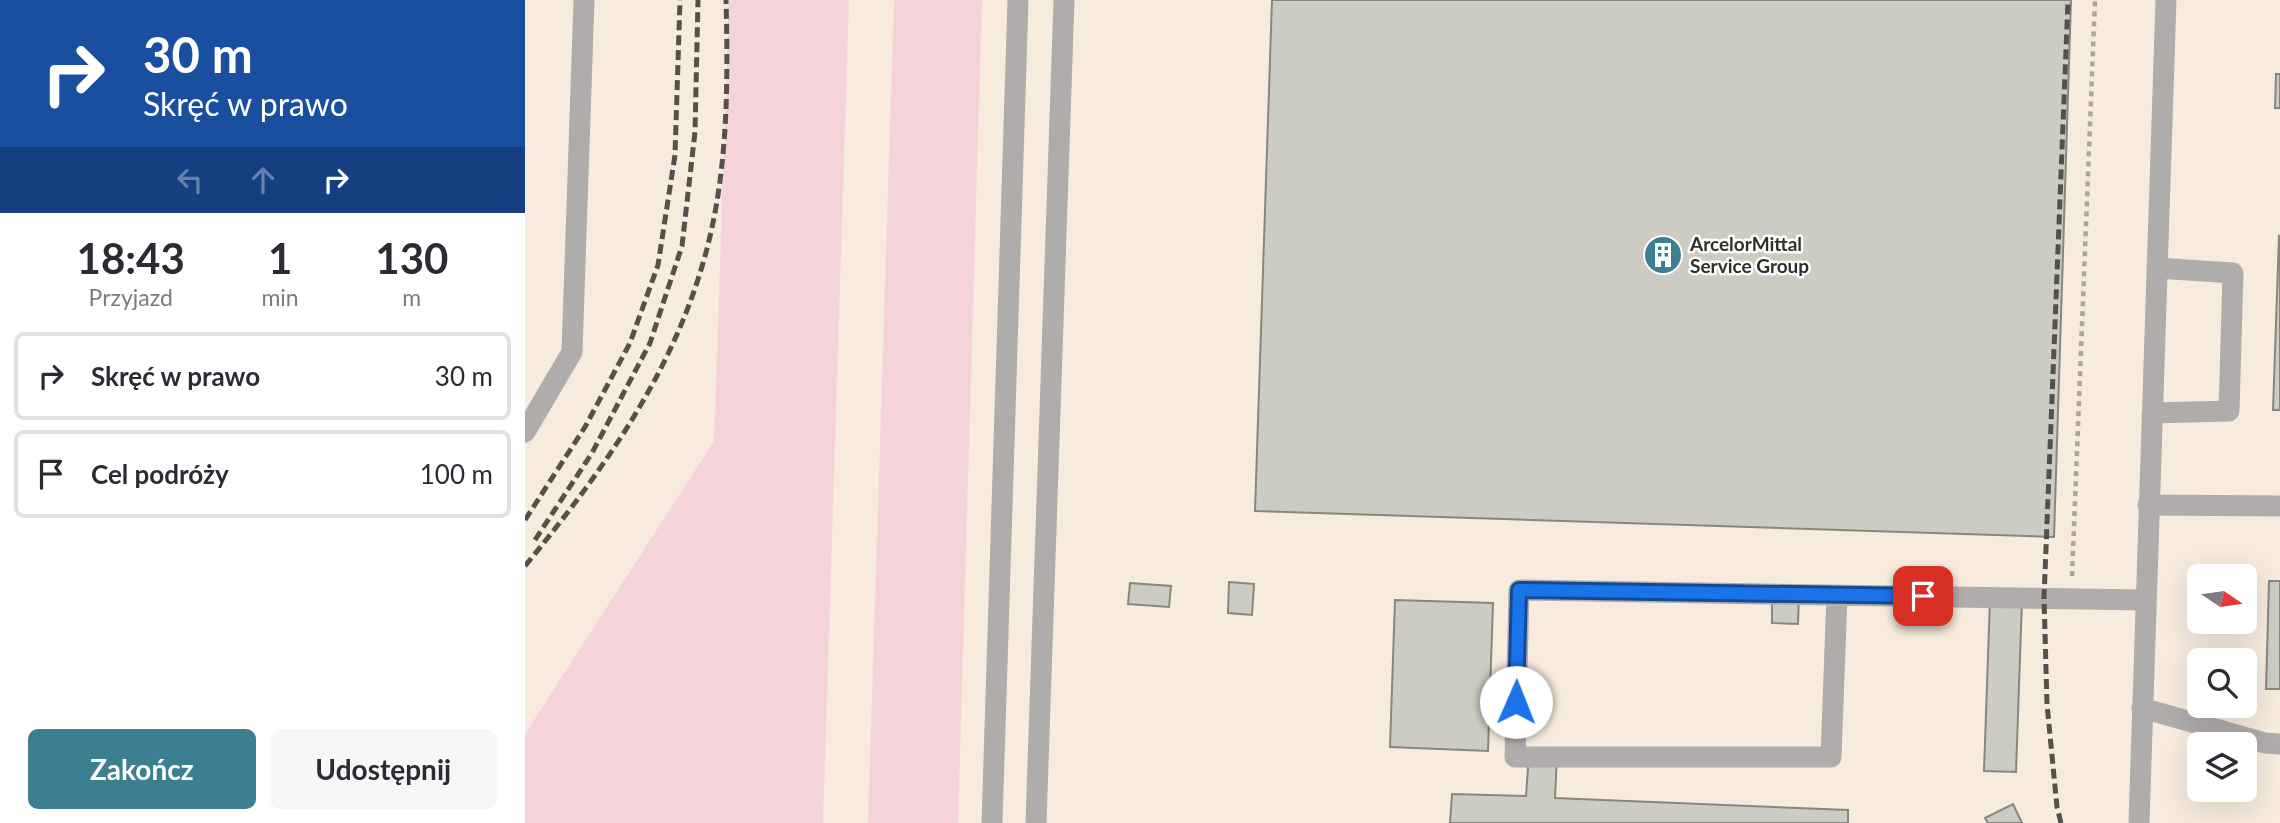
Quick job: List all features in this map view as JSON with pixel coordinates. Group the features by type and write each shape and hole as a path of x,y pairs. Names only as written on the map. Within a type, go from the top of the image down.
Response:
{"lane":[{"path":"525,432 572,352 584,0"},
{"path":"992,823 1018,0"},
{"path":"1036,823 1064,0"},
{"path":"2139,823 2166,0"},
{"path":"2152,413 2229,411 2233,272 2157,268"},
{"path":"2148,505 2280,506"},
{"path":"1837,595 1831,757 1515,757 1519,590 2071,598 2145,600"},
{"path":"2142,708 2265,743 2280,744"}],"path":[{"path":"2071,598 2095,0"}],"shaded area":[{"path":"525,0 2280,0 2280,823 525,823"},
{"path":"729,0 849,0 823,823 525,823 525,734 714,441"},
{"path":"894,0 982,0 958,823 868,823"}],"building":[{"name":"ArcelorMittal Service Group","path":"1272,0 2071,0 2054,537 1255,511"},
{"path":"2276,74 2280,74 2280,108 2275,108"},
{"path":"2279,236 2280,410 2273,410"},
{"path":"2269,581 2280,581 2280,689 2266,689"},
{"path":"1229,582 1254,584 1252,615 1228,613"},
{"path":"1130,583 1171,586 1169,607 1128,604"},
{"path":"1772,593 1799,594 1798,624 1772,623"},
{"path":"1990,599 2022,600 2016,772 1984,771"},
{"path":"1395,600 1493,603 1488,751 1390,747"},
{"path":"1529,753 1557,754 1555,798 1848,810 1848,823 1450,823 1452,794 1526,796"},
{"path":"2013,804 2022,823 1988,823 1985,818"}],"railway":[{"path":"525,520 585,427 630,343 658,265 675,155 680,0"},
{"path":"535,540 592,453 650,343 682,246 695,132 698,0"},
{"path":"525,566 585,490 638,410 681,325 698,279 717,204 724,146 727,87 726,0"},
{"path":"2061,823 2057,807 2047,704 2044,598 2068,0"}],"place":[{"name":"ArcelorMittal Service Group","path":"1663,255"}],"route":[{"path":"1516,702 1519,590 1923,596"}]}
